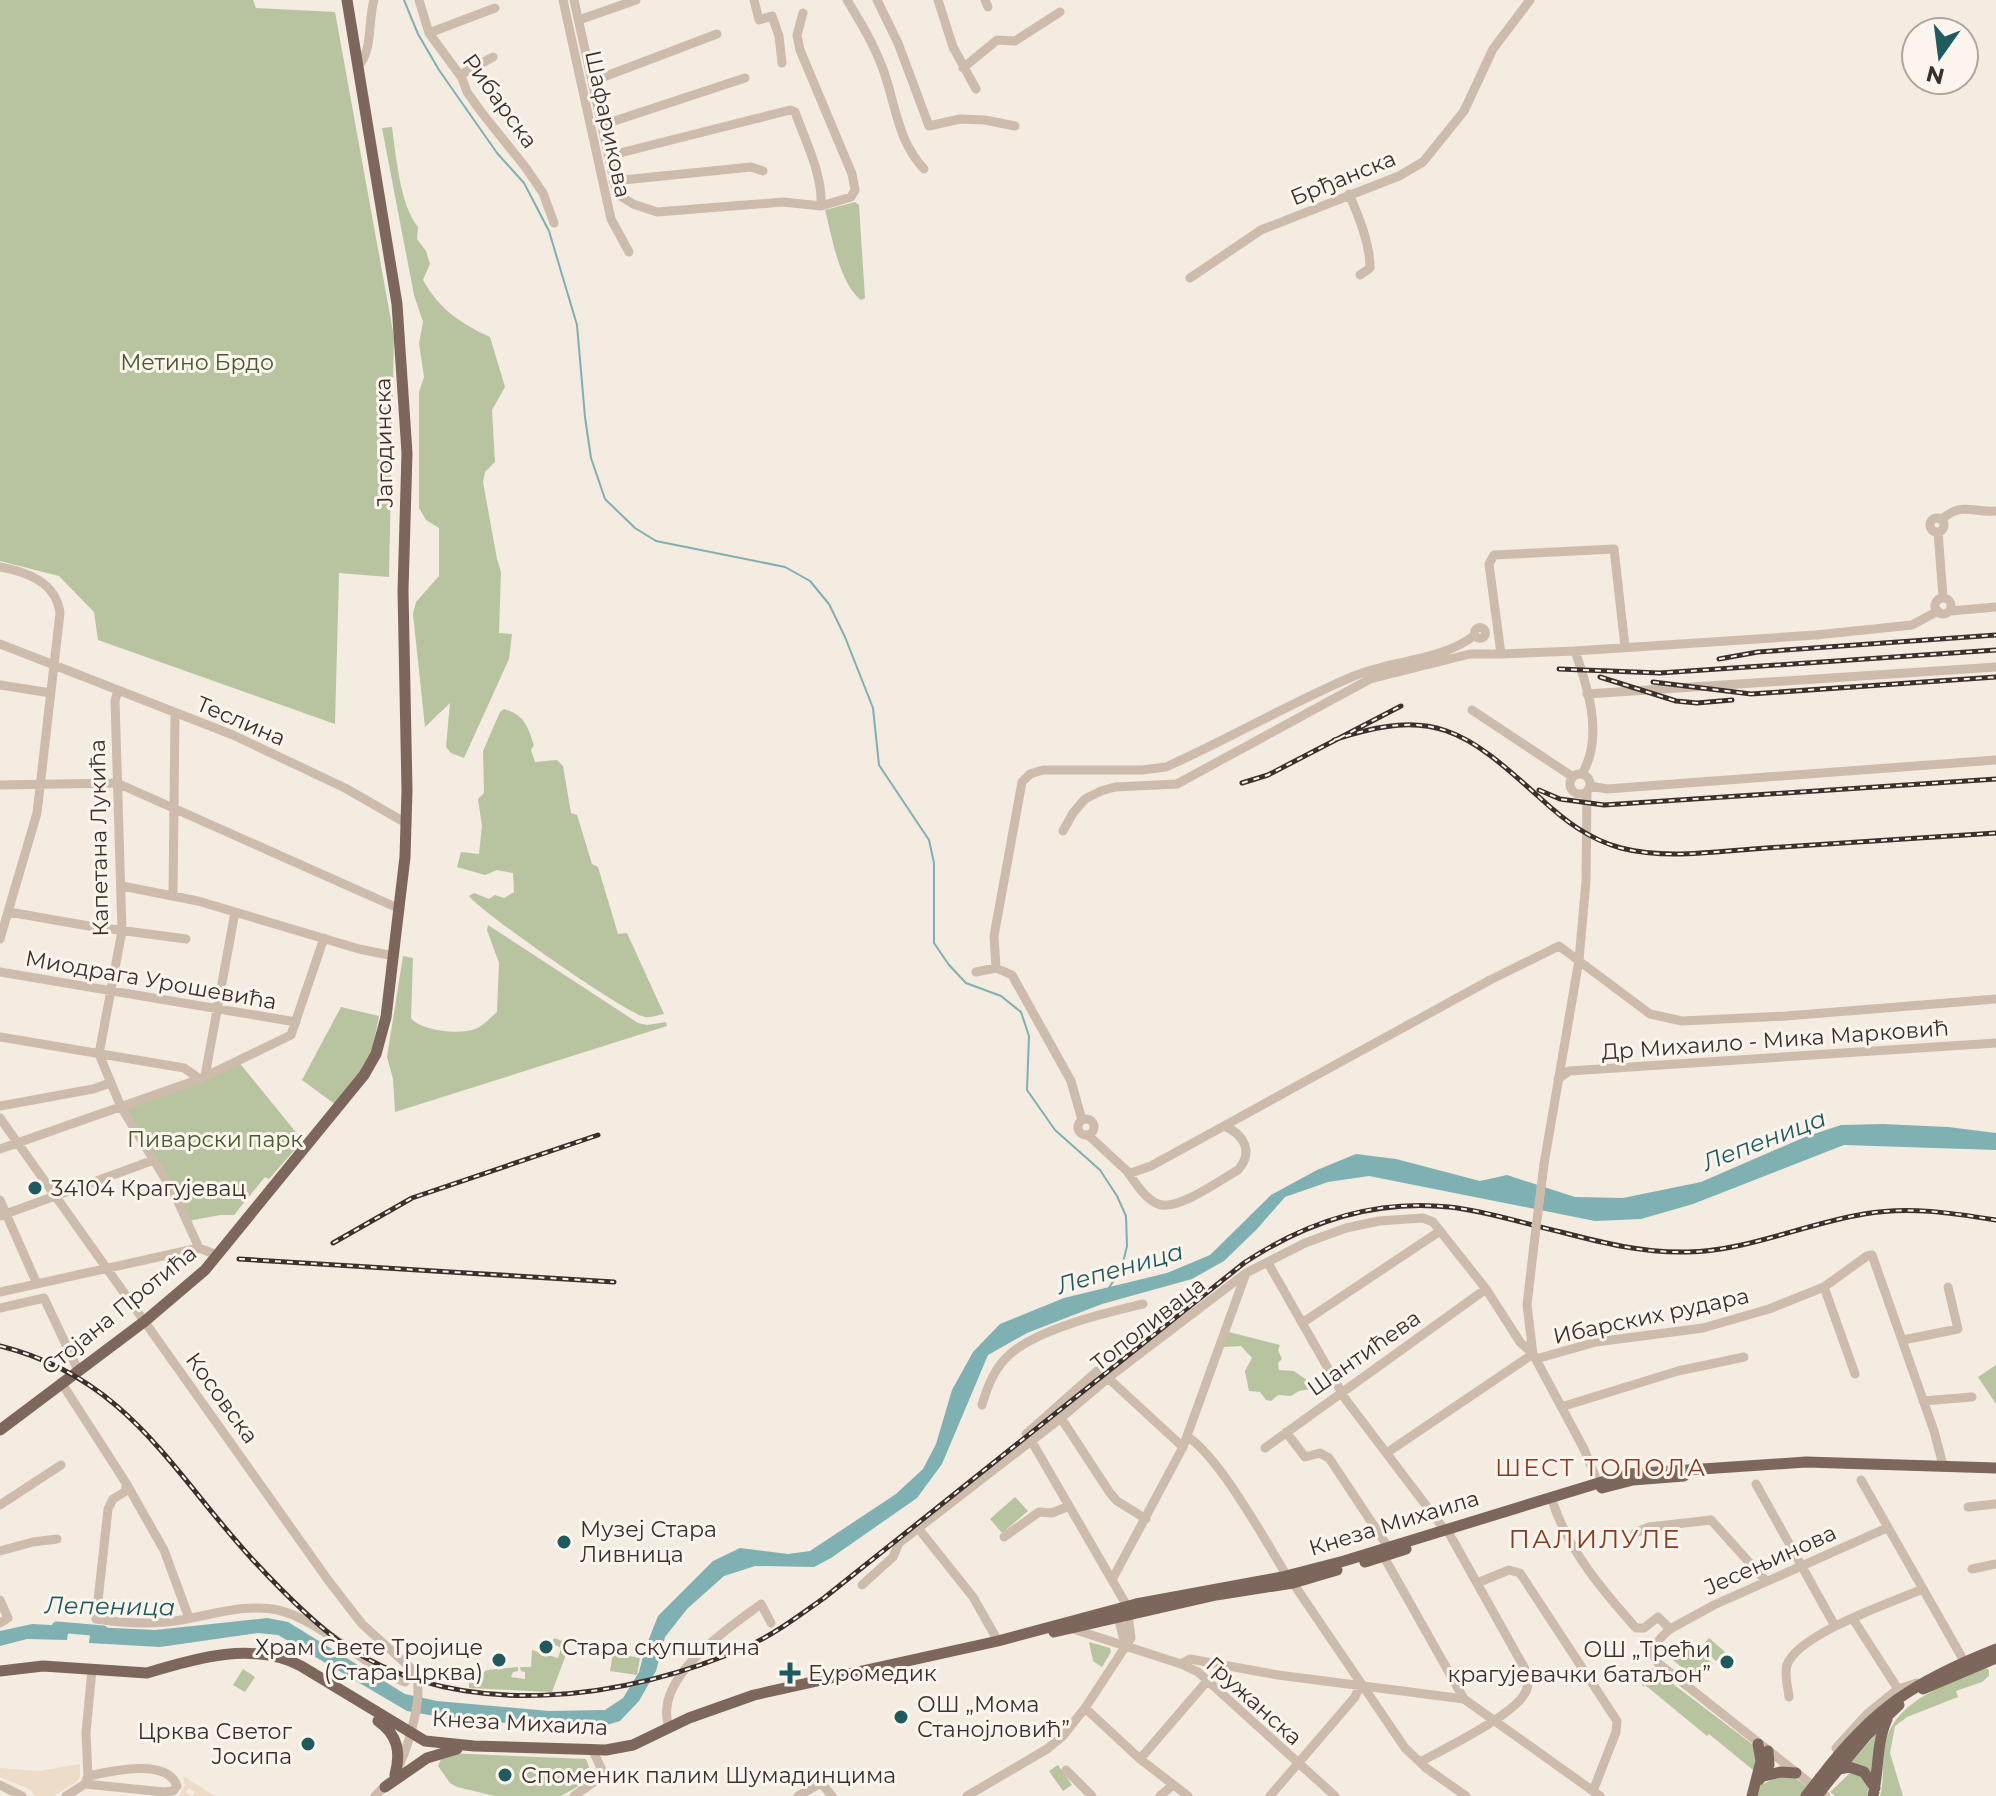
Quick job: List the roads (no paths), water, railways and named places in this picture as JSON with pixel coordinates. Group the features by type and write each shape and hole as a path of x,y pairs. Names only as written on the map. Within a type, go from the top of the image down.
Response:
{"main road":[{"name":"Јагодинска","path":"347,0 394,279 402,356 407,453 403,591 406,823"},
{"name":"Стојана Протића","path":"0,1430 145,1321 198,1276 368,1069 379,1045 386,1017 400,909 406,823"},
{"name":"Кнеза Михаила","path":"998,1641 1013,1641 1070,1629 1200,1590 1290,1579 1656,1470 1806,1462 1996,1468"},
{"name":"Кнеза Михаила","path":"1447,1532 1553,1503 1599,1485 1633,1480 1806,1470 1996,1475"},
{"name":"Кнеза Михаила","path":"354,1699 411,1727 434,1743 593,1751 633,1745 730,1702 768,1692 1123,1612"},
{"path":"1818,1788 1873,1718 1891,1702 1920,1682 1996,1649"},
{"path":"0,1671 43,1666 147,1673 162,1667 236,1653 271,1654 301,1666 354,1699 365,1712 388,1728 395,1739 398,1753 395,1775"},
{"path":"0,1663 39,1658 162,1667"},
{"path":"1818,1788 1890,1713 1926,1688 1996,1658"},
{"path":"1874,1792 1879,1741 1890,1713"},
{"path":"385,1787 427,1758 474,1746"},
{"path":"1761,1774 1761,1757 1769,1755"},
{"path":"1753,1792 1769,1755"},
{"path":"1839,1769 1849,1767 1864,1772 1870,1778 1874,1792"},
{"path":"1761,1774 1796,1773"}],"street":[{"path":"358,66 363,63 366,51 374,0"},
{"name":"Рибарска","path":"419,0 429,33 460,75 479,108 543,193 554,223"},
{"name":"Шафарикова","path":"563,0 611,219 629,252"},
{"path":"574,0 613,181 620,197 657,212 783,202 821,206 853,195 855,186 800,50 797,35 803,13"},
{"path":"579,20 636,0"},
{"path":"754,0 759,20 772,16 777,25 782,63"},
{"path":"847,0 864,27 883,69 898,127 924,169"},
{"path":"877,0 898,43 929,126 976,119 1015,126"},
{"path":"938,0 953,47 976,89"},
{"name":"Брђанска","path":"1190,278 1261,230 1411,170 1432,153 1469,103 1497,42 1530,0"},
{"path":"429,33 495,8"},
{"path":"963,68 997,40 1017,40 1060,12"},
{"path":"593,81 717,34"},
{"path":"460,75 493,57"},
{"path":"602,125 745,78"},
{"path":"608,156 785,110 795,112 821,192 821,206"},
{"path":"613,181 751,167 763,171"},
{"path":"1349,194 1361,222 1370,260 1370,268 1360,275"},
{"path":"1943,597 1938,532 1943,528 1941,520 1961,507 1996,511"},
{"path":"1501,654 1489,564 1494,555 1501,553 1614,549 1625,647"},
{"path":"0,567 37,578 57,600 59,619 33,831 0,939"},
{"path":"1943,597 1950,601 1950,611"},
{"path":"1943,597 1935,604 1943,614 1996,607"},
{"path":"1063,831 1085,799 1101,791 1115,787 1177,784 1370,679 1470,654 1575,651 1816,635 1912,625 1938,611"},
{"path":"996,968 994,936 1022,782 1030,774 1043,770 1142,770 1166,767 1357,674 1412,658 1439,655 1458,648 1475,635"},
{"name":"Теслина","path":"0,644 270,751 366,799 406,823"},
{"path":"1575,651 1585,678 1593,742 1578,775 1570,782 1573,791 1581,794 1589,789 1996,760"},
{"path":"1587,694 1996,667"},
{"path":"0,685 51,693"},
{"name":"Капетана Лукића","path":"99,1054 122,931 115,701 118,690"},
{"path":"1472,710 1590,780 1579,960 1544,1164 1527,1305 1534,1356 1584,1449 1599,1485"},
{"path":"173,895 175,713"},
{"path":"0,785 117,783 400,909"},
{"path":"122,886 173,895 394,956"},
{"path":"9,912 186,939"},
{"path":"202,1078 235,912"},
{"path":"0,1149 202,1078 291,1035 324,938"},
{"path":"1127,1171 1131,1173 1151,1166 1490,980 1559,946 1650,1014 1682,1021 1996,999"},
{"path":"976,972 996,968 1012,975 1071,1081 1082,1120 1087,1119 1094,1124 1093,1132 1088,1135 1156,1203 1170,1206 1181,1202 1238,1170 1245,1162 1246,1147 1240,1135 1224,1126"},
{"name":"Миодрага Урошевића","path":"0,972 296,1022"},
{"path":"0,1037 184,1068 202,1078"},
{"name":"Др Михаило - Мика Марковић","path":"1558,1079 1569,1071 1996,1043"},
{"path":"99,1054 121,1107 174,1193 199,1248"},
{"path":"0,1106 110,1083"},
{"name":"Косовска","path":"0,1118 357,1619 414,1671 419,1691 411,1727"},
{"path":"3,1215 154,1160"},
{"path":"0,1200 3,1215 37,1284"},
{"name":"Тополиваца","path":"1029,1438 1061,1418 1108,1378 1246,1273 1305,1243 1346,1228 1408,1219 1426,1218 1440,1231"},
{"path":"1302,1323 1440,1231 1486,1289 1520,1342 1534,1356"},
{"path":"0,1292 199,1248 217,1255"},
{"name":"Ибарских рудара","path":"1388,1452 1534,1356 1596,1342 1703,1328 1769,1309 1824,1287 1867,1256 1874,1256 1943,1465"},
{"path":"1268,1263 1341,1391 1447,1532 1525,1669 1528,1680 1524,1696 1495,1719 1420,1762"},
{"path":"1112,1580 1186,1442 1246,1273"},
{"path":"1824,1287 1855,1374"},
{"path":"1903,1340 1958,1329 1948,1287"},
{"name":"Шантићева","path":"1265,1448 1486,1289"},
{"path":"0,1308 44,1298 78,1370"},
{"path":"982,1405 997,1370 1017,1348 1082,1321 1143,1304"},
{"path":"1520,1342 1530,1336"},
{"path":"1561,1407 1678,1371 1744,1357"},
{"name":"Тополиваца","path":"862,1585 893,1557 898,1545 1029,1438 1097,1371"},
{"path":"1108,1378 1186,1442 1198,1444 1220,1472 1405,1748 1466,1796"},
{"path":"61,1382 126,1483 164,1550 189,1618"},
{"path":"1923,1401 1972,1397"},
{"path":"1061,1418 1110,1493 1146,1519"},
{"path":"1286,1432 1305,1457 1316,1453 1327,1456 1386,1552 1464,1699"},
{"path":"967,1796 1051,1746 1071,1727 1125,1645 1121,1637 1123,1612 1112,1580 1029,1438"},
{"path":"0,1505 61,1465"},
{"path":"1861,1480 1964,1661"},
{"path":"126,1483 126,1491 113,1499 108,1509 96,1619 150,1622 248,1609 281,1611 349,1649 379,1671 405,1682"},
{"path":"1756,1484 1835,1626"},
{"path":"1553,1503 1578,1555 1636,1628 1642,1629 1658,1617 1670,1629 1655,1644 1655,1660 1769,1755 1826,1796"},
{"path":"1968,1507 1996,1504"},
{"path":"1004,1537 1039,1512 1052,1513 1069,1506"},
{"path":"1635,1533 1649,1527 1711,1520 1766,1581"},
{"path":"918,1528 973,1597 998,1641"},
{"name":"Јесењинова","path":"1670,1629 1713,1605 1887,1528"},
{"path":"0,1551 57,1539"},
{"path":"1972,1569 1996,1564"},
{"path":"1181,1664 1190,1659 1278,1675 1464,1699 1597,1794 1617,1721 1520,1573 1509,1570 1477,1583"},
{"path":"1789,1697 1786,1671 1789,1662 1814,1637 1923,1589"},
{"path":"0,1600 6,1611 3,1622"},
{"path":"669,1727 666,1706 674,1687 697,1656 761,1604 771,1623"},
{"path":"1853,1619 1898,1689"},
{"name":"Гружанска","path":"1070,1629 1181,1664 1208,1680 1335,1796"},
{"path":"86,1780 86,1733 92,1669"},
{"path":"1140,1759 1208,1680"},
{"path":"1836,1748 1867,1714 1898,1689 1920,1682"},
{"path":"1270,1796 1355,1697 1360,1685"},
{"path":"1085,1708 1120,1742 1188,1796"},
{"path":"375,1796 395,1775 411,1727"},
{"path":"574,1796 598,1779 604,1769 593,1751"},
{"path":"67,1795 86,1780 121,1769 150,1770 168,1775 177,1786 173,1791 164,1792 86,1780"},
{"path":"1066,1770 1092,1796"},
{"path":"798,1796 821,1783 832,1796"},
{"path":"0,1785 22,1796"},
{"path":"1160,1796 1173,1785"}],"water":[{"path":"1883,1124 1996,1133 1996,1150 1844,1145 1693,1204 1641,1219 1595,1221 1369,1176 1328,1182 1285,1197 1224,1261 1192,1279 1102,1304 1027,1333 988,1355 942,1464 917,1498 814,1567 755,1566 724,1576 687,1609 665,1637 656,1671 639,1701 620,1721 590,1730 446,1718 407,1711 278,1635 258,1633 160,1647 89,1643 91,1627 155,1630 267,1618 288,1622 405,1694 437,1701 549,1711 605,1710 623,1698 639,1672 658,1616 713,1561 740,1548 788,1554 810,1551 896,1494 923,1469 936,1444 952,1390 973,1352 1000,1324 1064,1298 1167,1273 1210,1255 1271,1195 1317,1170 1356,1154 1396,1159 1480,1181 1507,1175 1575,1197 1623,1198 1701,1182 1805,1137 1841,1125"},
{"path":"32,1624 69,1626 67,1640 27,1639 0,1646 0,1631"}],"waterway":[{"path":"404,0 418,34 439,70 497,153 524,183 549,231 577,325 591,458 605,499 635,528 656,541 785,567 810,581 829,604 873,708 879,765 929,840 934,863 934,943 966,983 1001,996 1021,1012 1029,1036 1027,1090 1055,1130 1100,1170 1126,1216 1127,1246 1122,1267 1109,1288"},
{"name":"Лепеница","path":"57,1627 103,1631"}],"railway":[{"path":"1719,659 1758,652 1996,635"},
{"path":"1559,669 1660,673 1996,650"},
{"path":"1600,677 1676,701 1732,700"},
{"path":"1653,682 1751,694 1996,677"},
{"path":"1242,783 1268,775 1401,706"},
{"path":"1334,740 1398,725 1447,731 1490,755 1577,828 1609,844 1638,852 1693,854 1996,833"},
{"path":"1539,790 1560,799 1604,805 1996,779"},
{"path":"333,1243 412,1198 598,1135"},
{"path":"0,1346 44,1361 82,1380 115,1404 171,1462 263,1571 310,1617 346,1646 392,1670 441,1686 493,1694 546,1695 599,1690 651,1680 701,1665 778,1630 824,1598 1244,1263 1267,1248 1316,1225 1367,1210 1421,1205 1449,1207 1623,1246 1687,1252 1732,1247 1842,1218 1880,1212 1930,1211 1996,1220"},
{"path":"239,1259 614,1282"}],"place":[{"name":"34104 Крагујевац","path":"35,1188"},
{"name":"Музеј Стара Ливница","path":"564,1542"},
{"name":"Стара скупштина","path":"546,1647"},
{"name":"Храм Свете Тројице (Стара Црква)","path":"499,1660"},
{"name":"ОШ „Трећи крагујевачки батаљон”","path":"1727,1662"},
{"name":"Еуромедик","path":"790,1673"},
{"name":"ОШ „Мома Станојловић”","path":"901,1717"},
{"name":"Црква Светог Јосипа","path":"308,1744"},
{"name":"Споменик палим Шумадинцима","path":"505,1775"}],"district":[{"name":"ШЕСТ ТОПОЛА","path":"1601,1467"},
{"name":"ПАЛИЛУЛЕ","path":"1595,1539"}],"park label":[{"name":"Метино Брдо","path":"197,362"},
{"name":"Пиварски парк","path":"215,1139"}]}
